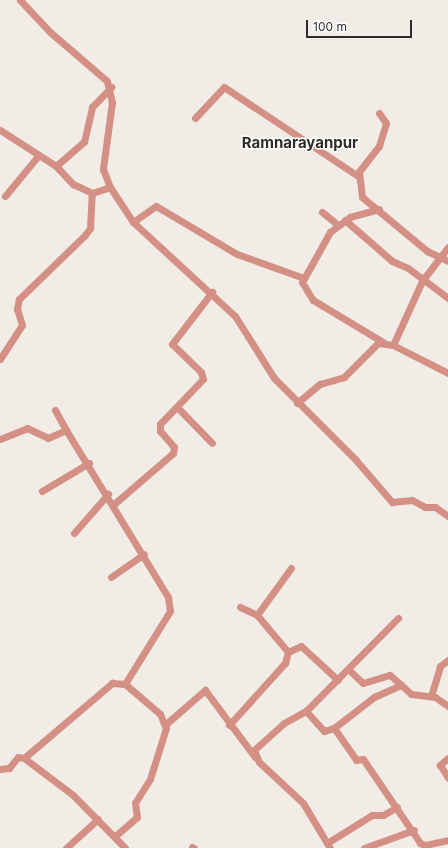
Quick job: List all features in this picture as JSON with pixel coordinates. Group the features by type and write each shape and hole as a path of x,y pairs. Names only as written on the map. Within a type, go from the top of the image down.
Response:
{"street":[{"path":"20,0 61,43 103,73 111,87 111,113 103,169 110,187 133,222 212,292 243,325 263,362 297,403 355,459 392,502 412,500 425,507 435,507 448,516"},
{"path":"56,166 84,142 92,107 111,87"},
{"path":"195,118 224,87 358,176 362,197 379,209 427,251 445,260"},
{"path":"358,176 379,146 386,123 379,113"},
{"path":"0,131 56,166 73,184 92,193 110,187"},
{"path":"6,196 38,156"},
{"path":"0,359 22,325 17,310 19,299 90,228 92,193"},
{"path":"133,222 156,206 237,254 304,278"},
{"path":"379,209 344,220 324,238 304,278 303,286 314,300 383,342 448,373"},
{"path":"322,212 338,225"},
{"path":"344,220 422,282 448,298"},
{"path":"393,346 422,282 445,260 448,247"},
{"path":"114,504 173,453 174,447 159,428 203,379 197,368 174,348 173,340 212,292"},
{"path":"297,403 320,384 344,377 374,346 383,342"},
{"path":"177,407 212,443"},
{"path":"55,410 66,430 108,494 168,596 170,612 125,684"},
{"path":"0,439 27,428 48,438 66,430"},
{"path":"42,491 89,463"},
{"path":"74,533 108,494"},
{"path":"111,577 144,554"},
{"path":"257,615 291,568"},
{"path":"240,607 257,615 288,652"},
{"path":"259,762 254,750 257,745 306,711 349,670 398,618"},
{"path":"229,725 285,662 288,652 301,646 338,680"},
{"path":"431,696 440,666 448,660"},
{"path":"349,670 363,683 390,675 415,695 431,696 448,706"},
{"path":"24,758 112,683 125,684 160,714 166,724"},
{"path":"306,711 324,731 334,728 374,697 401,685"},
{"path":"115,836 137,817 135,803 150,779 166,724 205,690 229,725 259,762 297,795 329,846 372,815 383,815 397,807"},
{"path":"334,728 356,760 363,759 414,830 423,845 448,840"},
{"path":"1,772 18,757 24,758 73,795 115,836 125,848"},
{"path":"448,758 440,765 448,778"},
{"path":"66,848 98,819"},
{"path":"364,848 414,830"}],"district":[{"name":"Ramnarayanpur","path":"300,143"}]}
